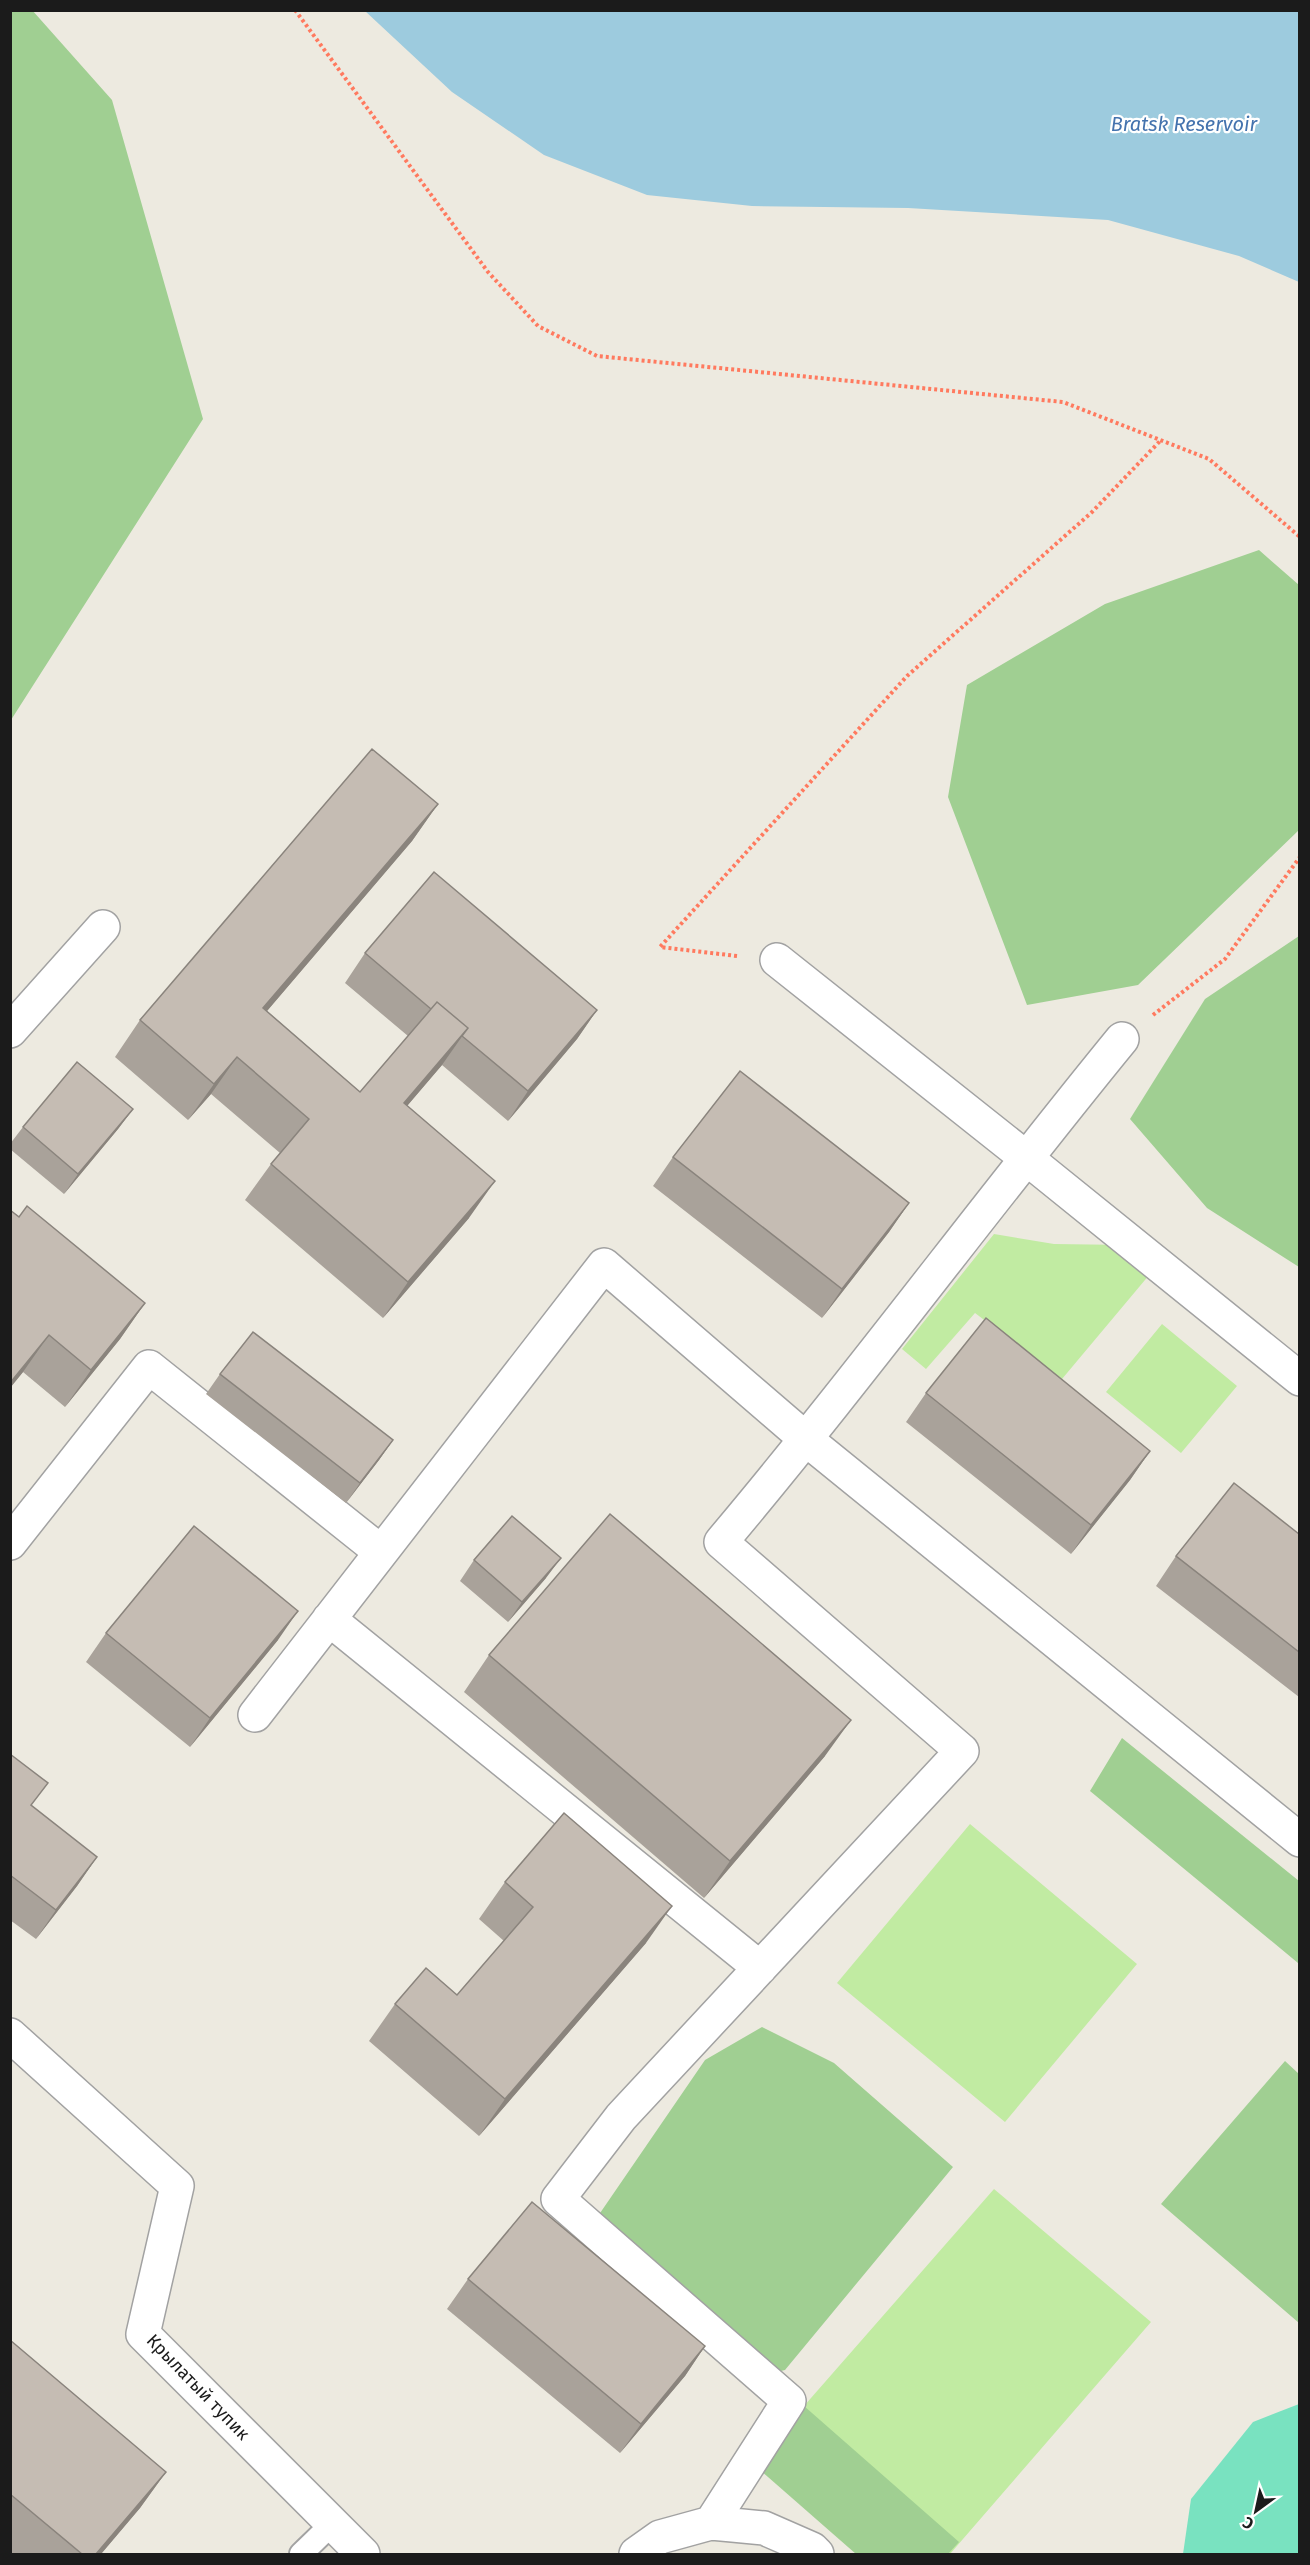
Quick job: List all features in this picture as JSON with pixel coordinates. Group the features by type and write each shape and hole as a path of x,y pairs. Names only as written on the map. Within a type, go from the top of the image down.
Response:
{"street":[{"path":"10,1031 103,927"},
{"path":"777,960 1299,1379"},
{"path":"711,2523 789,2401 558,2199 621,2117 962,1750 721,1542 807,1440 1025,1157 1122,1039"},
{"path":"255,1715 604,1265 807,1440 1299,1840"},
{"path":"10,1543 149,1367 381,1552"},
{"path":"329,1619 760,1968"},
{"name":"Крылатый тупик","path":"10,2035 177,2186 144,2334 363,2554"},
{"path":"636,2554 660,2537 711,2523 764,2528 812,2549 818,2554"}],"lane":[{"path":"301,2554 332,2523"}],"path":[{"path":"295,10 488,272 538,326 597,356 1063,402 1209,459 1299,537"},
{"path":"777,960 660,947 907,676 1092,512 1161,440"},
{"path":"1122,1039 1225,958 1299,857"}],"green space":[{"path":"32,10 112,100 203,419 11,720 10,11"},
{"path":"1259,550 1299,585 1299,830 1138,985 1027,1005 948,797 967,685 1105,604"},
{"path":"1299,936 1299,1267 1207,1208 1130,1119 1205,999"},
{"path":"994,1234 1054,1244 1127,1245 1150,1274 1062,1379 975,1313 926,1369 902,1349"},
{"path":"1162,1324 1237,1386 1181,1453 1106,1392"},
{"path":"1122,1738 1299,1881 1298,1963 1090,1791"},
{"path":"970,1824 1137,1964 1005,2122 837,1983"},
{"path":"762,2027 834,2063 953,2167 785,2370 756,2377 585,2235 705,2060"},
{"path":"1285,2061 1299,2074 1299,2323 1161,2204"},
{"path":"994,2189 1151,2322 950,2554 903,2554 776,2446 804,2406"},
{"path":"1299,2404 1299,2554 1183,2554 1191,2499 1253,2422"},
{"path":"804,2406 959,2542 948,2554 856,2554 753,2464"}],"water":[{"name":"Bratsk Reservoir","path":"365,11 1299,11 1299,282 1239,256 1108,220 908,208 752,206 647,195 544,155 452,92"}],"building":[{"path":"372,749 438,804 263,1008 360,1092 437,1002 468,1028 404,1103 495,1181 408,1282 271,1164 309,1119 237,1057 214,1084 140,1020"},
{"path":"434,872 597,1010 528,1091 462,1036 468,1028 437,1002 431,1009 365,953"},
{"path":"77,1062 133,1109 78,1174 23,1127"},
{"path":"740,1071 909,1203 842,1289 673,1157"},
{"path":"27,1206 145,1303 91,1370 49,1335 10,1383 10,1210 19,1217"},
{"path":"986,1318 1150,1451 1091,1525 926,1393"},
{"path":"253,1332 393,1440 360,1483 220,1374"},
{"path":"1234,1483 1299,1534 1299,1652 1176,1556"},
{"path":"610,1514 851,1720 730,1861 489,1655"},
{"path":"512,1516 561,1558 522,1602 474,1560"},
{"path":"194,1526 298,1611 210,1718 106,1633"},
{"path":"10,1754 48,1783 31,1805 97,1857 56,1910 10,1875"},
{"path":"564,1813 672,1906 505,2099 395,2004 426,1968 457,1995 533,1907 505,1882"},
{"path":"532,2202 705,2346 641,2424 468,2279"},
{"path":"10,2340 166,2472 96,2554 82,2554 10,2494"}]}
